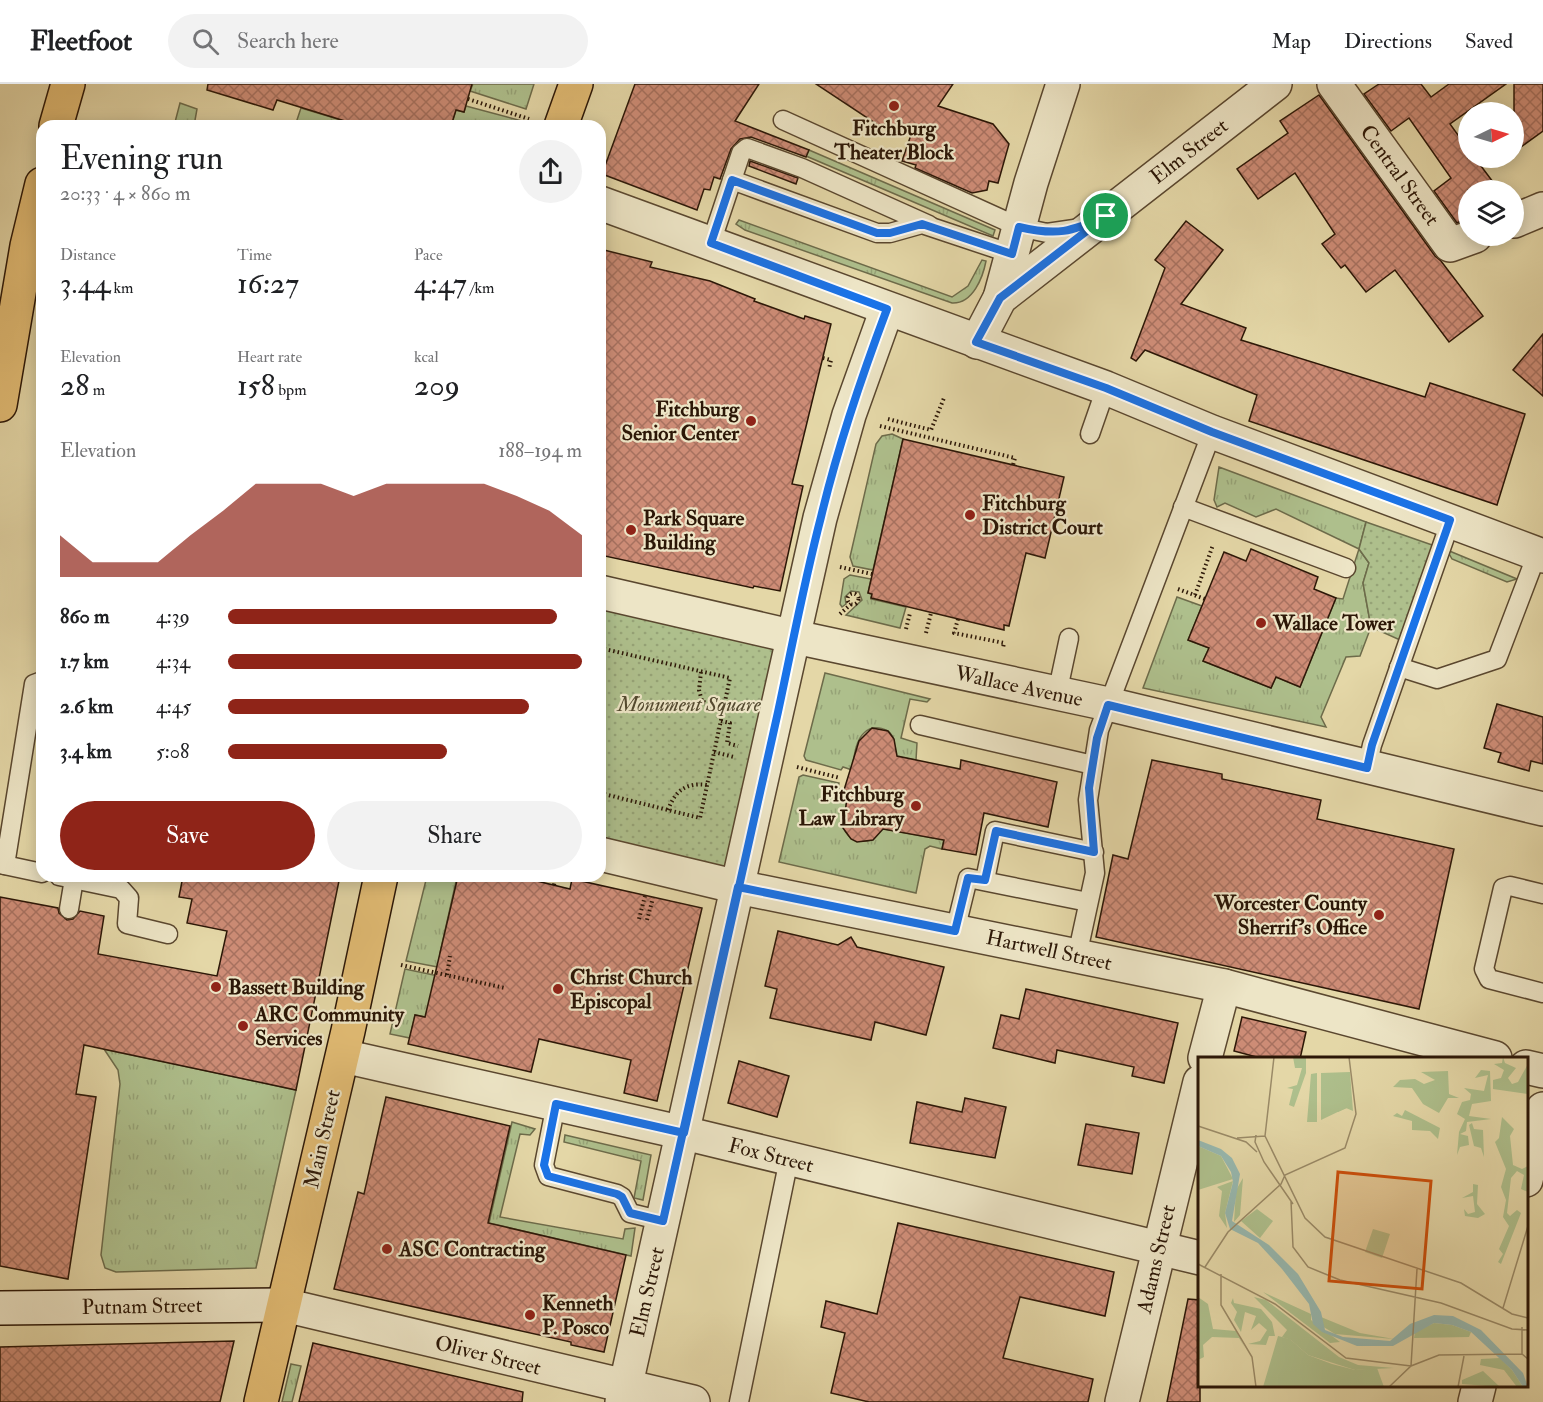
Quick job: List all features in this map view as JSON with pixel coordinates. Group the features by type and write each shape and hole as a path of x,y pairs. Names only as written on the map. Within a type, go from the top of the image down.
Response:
{"highway":[{"path":"58,120 68,84"},
{"path":"563,120 576,84"},
{"path":"2,385 36,209"},
{"name":"Main Street","path":"261,1402 342,1056 380,882"}],"street":[{"path":"1000,298 1064,84"},
{"name":"Elm Street","path":"976,342 1000,298 1275,84"},
{"name":"Central Street","path":"1334,84 1450,245 1458,242"},
{"path":"606,205 1106,388 1212,432 1540,555"},
{"path":"1524,217 1543,209"},
{"name":"Elm Street","path":"624,1395 820,518 849,414 887,309"},
{"name":"Wallace Avenue","path":"606,593 1108,705 1543,809"},
{"name":"Hartwell Street","path":"606,855 738,887 1224,986 1489,1057"},
{"path":"1206,1057 1224,986"},
{"name":"Fox Street","path":"342,1056 684,1133 1198,1258"},
{"path":"1528,1067 1543,1071"},
{"name":"Adams Street","path":"1122,1402 1157,1249 1198,1090"},
{"path":"1528,1176 1543,1109"},
{"name":"Putnam Street","path":"0,1308 284,1305"},
{"name":"Oliver Street","path":"284,1305 624,1395 693,1402"},
{"path":"1475,1402 1479,1387"}],"lane":[{"path":"783,120 1016,240"},
{"path":"711,243 743,150 752,149 929,225"},
{"path":"732,180 877,233 890,233 916,224 1016,240 1076,230 1106,216"},
{"path":"1090,434 1106,388"},
{"path":"1077,956 1095,873 1088,800 1099,730 1212,432"},
{"path":"1183,507 1346,568"},
{"path":"1367,768 1372,745 1450,520"},
{"path":"1400,667 1437,679 1497,659 1540,555"},
{"path":"1057,694 1070,638"},
{"path":"36,683 34,684 2,865 36,872"},
{"path":"920,725 1093,765"},
{"path":"985,880 996,831 1094,852"},
{"path":"955,931 968,878 1089,903"},
{"path":"69,909 76,882"},
{"path":"94,882 126,893 129,898 127,924 168,934"},
{"path":"1543,894 1510,886 1503,888 1484,969 1489,979 1543,993"},
{"path":"556,1104 544,1165 548,1176 617,1194 622,1197 630,1213 663,1221"},
{"path":"739,1402 789,1159"}],"path":[{"path":"468,99 529,119"},
{"path":"888,419 931,430 944,398"},
{"path":"880,426 1015,458 1013,465"},
{"path":"1195,595 1222,522"},
{"path":"840,567 872,574"},
{"path":"1177,588 1205,599"},
{"path":"834,618 851,604"},
{"path":"904,635 910,613"},
{"path":"924,640 931,613"},
{"path":"606,649 730,678 700,818 606,794"},
{"path":"701,672 699,690 702,701 723,711"},
{"path":"721,721 730,723 727,743 746,747"},
{"path":"714,752 734,757"},
{"path":"794,766 840,778"},
{"path":"668,810 680,790 693,783 707,784"},
{"path":"639,919 647,886"},
{"path":"647,920 655,888"},
{"path":"447,975 450,956"},
{"path":"400,965 505,988"}],"green space":[{"path":"473,84 534,84 526,109 470,91"},
{"path":"180,103 197,109 195,120 176,120"},
{"path":"466,106 518,120 453,120 456,110 464,112"},
{"path":"301,108 341,120 297,120"},
{"path":"809,150 995,230 993,236 806,156"},
{"path":"739,220 952,297 968,286 982,260 986,261 976,288 966,299 952,303 745,230 736,224"},
{"path":"892,434 903,439 873,570 853,566 850,557 876,444 882,436"},
{"path":"1219,467 1366,522 1359,549 1276,509 1256,517 1225,503 1217,507 1214,500"},
{"path":"1366,522 1435,546 1400,640 1371,627 1363,583 1369,563 1359,549"},
{"path":"1359,549 1369,563 1363,583 1371,627 1360,656 1346,657 1321,717 1326,727 1143,688 1177,597 1202,606 1188,640 1209,648 1203,661 1271,688 1276,677 1300,687 1336,598 1343,599"},
{"path":"1447,550 1517,579 1507,582 1452,559"},
{"path":"850,575 871,579 868,593 872,594 871,599 906,607 900,628 846,615 862,600 859,592 851,591 845,597 846,604 842,607 840,604 844,579"},
{"name":"Monument Square","path":"606,593 795,637 738,887 606,855"},
{"path":"825,673 930,699 927,702 910,699 901,738 917,743 916,760 893,756 893,736 882,728 872,728 859,740 852,770 843,767 841,770 806,760 804,756"},
{"path":"803,775 839,783 838,788 848,791 843,827 854,840 872,840 879,828 944,840 942,849 930,846 925,849 916,893 779,862 799,777"},
{"path":"426,882 456,882 440,953 443,968 406,961"},
{"path":"405,969 505,990 425,1017 415,1015 410,1038 390,1034"},
{"path":"104,1049 296,1090 256,1268 116,1272 105,1268 101,1255 120,1084 118,1070"},
{"path":"512,1122 535,1129 530,1135 520,1134 500,1217 623,1239 625,1229 635,1228 631,1256 489,1223"},
{"path":"565,1135 651,1155 643,1200 634,1198 641,1161 564,1142"},
{"path":"291,1364 301,1366 292,1402 282,1402"}],"building":[{"path":"208,84 472,84 464,112 456,110 453,120 342,120 277,100 273,110 207,90"},
{"path":"635,84 759,84 735,121 809,150 806,157 751,137 740,139 731,149 720,179 714,177 710,190 704,189 697,210 606,176 606,163"},
{"path":"816,84 953,84 938,106 993,124 1009,144 998,183 989,181 987,190 972,193 915,168 916,165 902,161 913,129 884,129"},
{"path":"1379,84 1421,84 1431,97 1449,84 1506,84 1481,102 1458,102 1458,118 1450,124 1458,135 1458,168 1482,168 1492,180 1458,180 1458,223 1434,191 1451,178 1409,118 1391,131 1364,94"},
{"path":"1514,84 1543,84 1543,131 1524,145 1524,102 1514,102"},
{"path":"1319,95 1435,256 1483,316 1449,342 1395,270 1366,292 1345,265 1341,268 1322,244 1335,234 1295,173 1258,199 1237,169 1288,133 1280,121"},
{"path":"750,161 798,178 796,184 749,166"},
{"path":"1186,221 1223,250 1181,304 1246,328 1241,340 1425,397 1430,383 1525,414 1497,505 1249,421 1257,395 1145,350 1136,361 1131,358 1165,268 1155,260"},
{"path":"606,250 652,262 650,267 710,281 755,299 754,301 804,319 805,316 831,324 792,484 803,486 780,591 754,586 753,588 606,556"},
{"path":"1543,334 1543,396 1513,370"},
{"name":"Fitchburg District Court","path":"903,439 1064,477 1045,558 1026,553 1009,626 1004,625 1004,630 871,598 872,594 868,593"},
{"name":"Wallace Tower","path":"1251,549 1318,577 1314,589 1336,598 1300,687 1276,677 1271,688 1203,661 1209,648 1188,640 1224,552 1246,561"},
{"path":"1497,704 1543,717 1543,764 1531,761 1529,771 1498,762 1501,753 1484,748"},
{"name":"Fitchburg Law Library","path":"872,728 888,731 894,739 897,756 960,769 961,760 1057,782 1048,827 984,813 976,855 942,849 944,840 883,829 873,840 857,842 851,839 843,828 848,791 844,790 859,741"},
{"path":"1152,760 1222,774 1222,779 1321,800 1317,819 1454,849 1419,1009 1096,937 1113,855 1128,859"},
{"path":"182,882 339,882 296,1090 84,1045 76,1094 96,1097 68,1279 0,1266 0,897 58,908 59,913 67,920 73,919 80,911 104,916 98,954 217,976 227,931 187,923 192,899 179,897"},
{"name":"Christ Church Episcopal","path":"457,882 541,882 570,889 571,882 585,882 702,908 657,1101 624,1093 631,1060 539,1039 531,1072 408,1044 415,1015 425,1017"},
{"path":"778,931 838,945 851,937 857,947 944,967 926,1035 875,1022 871,1040 770,1018 777,989 765,986"},
{"path":"1026,989 1178,1023 1164,1083 1132,1076 1134,1067 1057,1050 1055,1063 993,1048 1001,1015 1019,1019"},
{"path":"1242,1017 1306,1032 1300,1057 1256,1057 1234,1051"},
{"path":"739,1061 789,1076 777,1117 728,1103"},
{"path":"386,1097 510,1126 488,1223 626,1255 604,1352 571,1345 571,1342 334,1289 358,1192 364,1194"},
{"path":"965,1098 1006,1107 995,1158 910,1143 917,1102 962,1112"},
{"path":"1086,1124 1139,1133 1132,1174 1078,1165"},
{"path":"898,1223 1114,1272 1105,1316 1020,1297 1003,1358 1093,1379 1088,1402 869,1402 831,1393 845,1333 821,1327 826,1301 877,1314"},
{"path":"1188,1299 1198,1300 1200,1402 1167,1402"},
{"path":"234,1341 220,1402 0,1402 0,1347"},
{"path":"313,1343 523,1392 522,1402 299,1402"}],"place":[{"name":"Fitchburg Theater Block","path":"894,106"},
{"name":"Fitchburg Senior Center","path":"751,421"},
{"name":"Fitchburg District Court","path":"970,515"},
{"name":"Park Square Building","path":"631,530"},
{"name":"Wallace Tower","path":"1261,623"},
{"name":"Fitchburg Law Library","path":"916,806"},
{"name":"Worcester County Sherrif's Office","path":"1379,915"},
{"name":"Bassett Building","path":"216,987"},
{"name":"Christ Church Episcopal","path":"558,989"},
{"name":"ARC Community Services","path":"243,1026"},
{"name":"ASC Contracting","path":"387,1249"},
{"name":"Kenneth P. Posco","path":"530,1315"}],"route":[{"path":"1106,216 1000,298 976,342 1106,388 1212,432 1450,520 1372,745 1367,768 1108,705 1097,738 1089,788 1088,800 1094,852 996,831 985,880 968,878 966,882 955,931 738,887 684,1133 663,1221 630,1213 622,1197 617,1194 548,1176 544,1171 544,1165 556,1104 684,1133 733,908 795,637 820,518 849,414 887,309 711,243 732,180 877,233 890,233 916,224 929,225 1012,254 1019,227 1058,233 1076,230 1106,216"}]}
